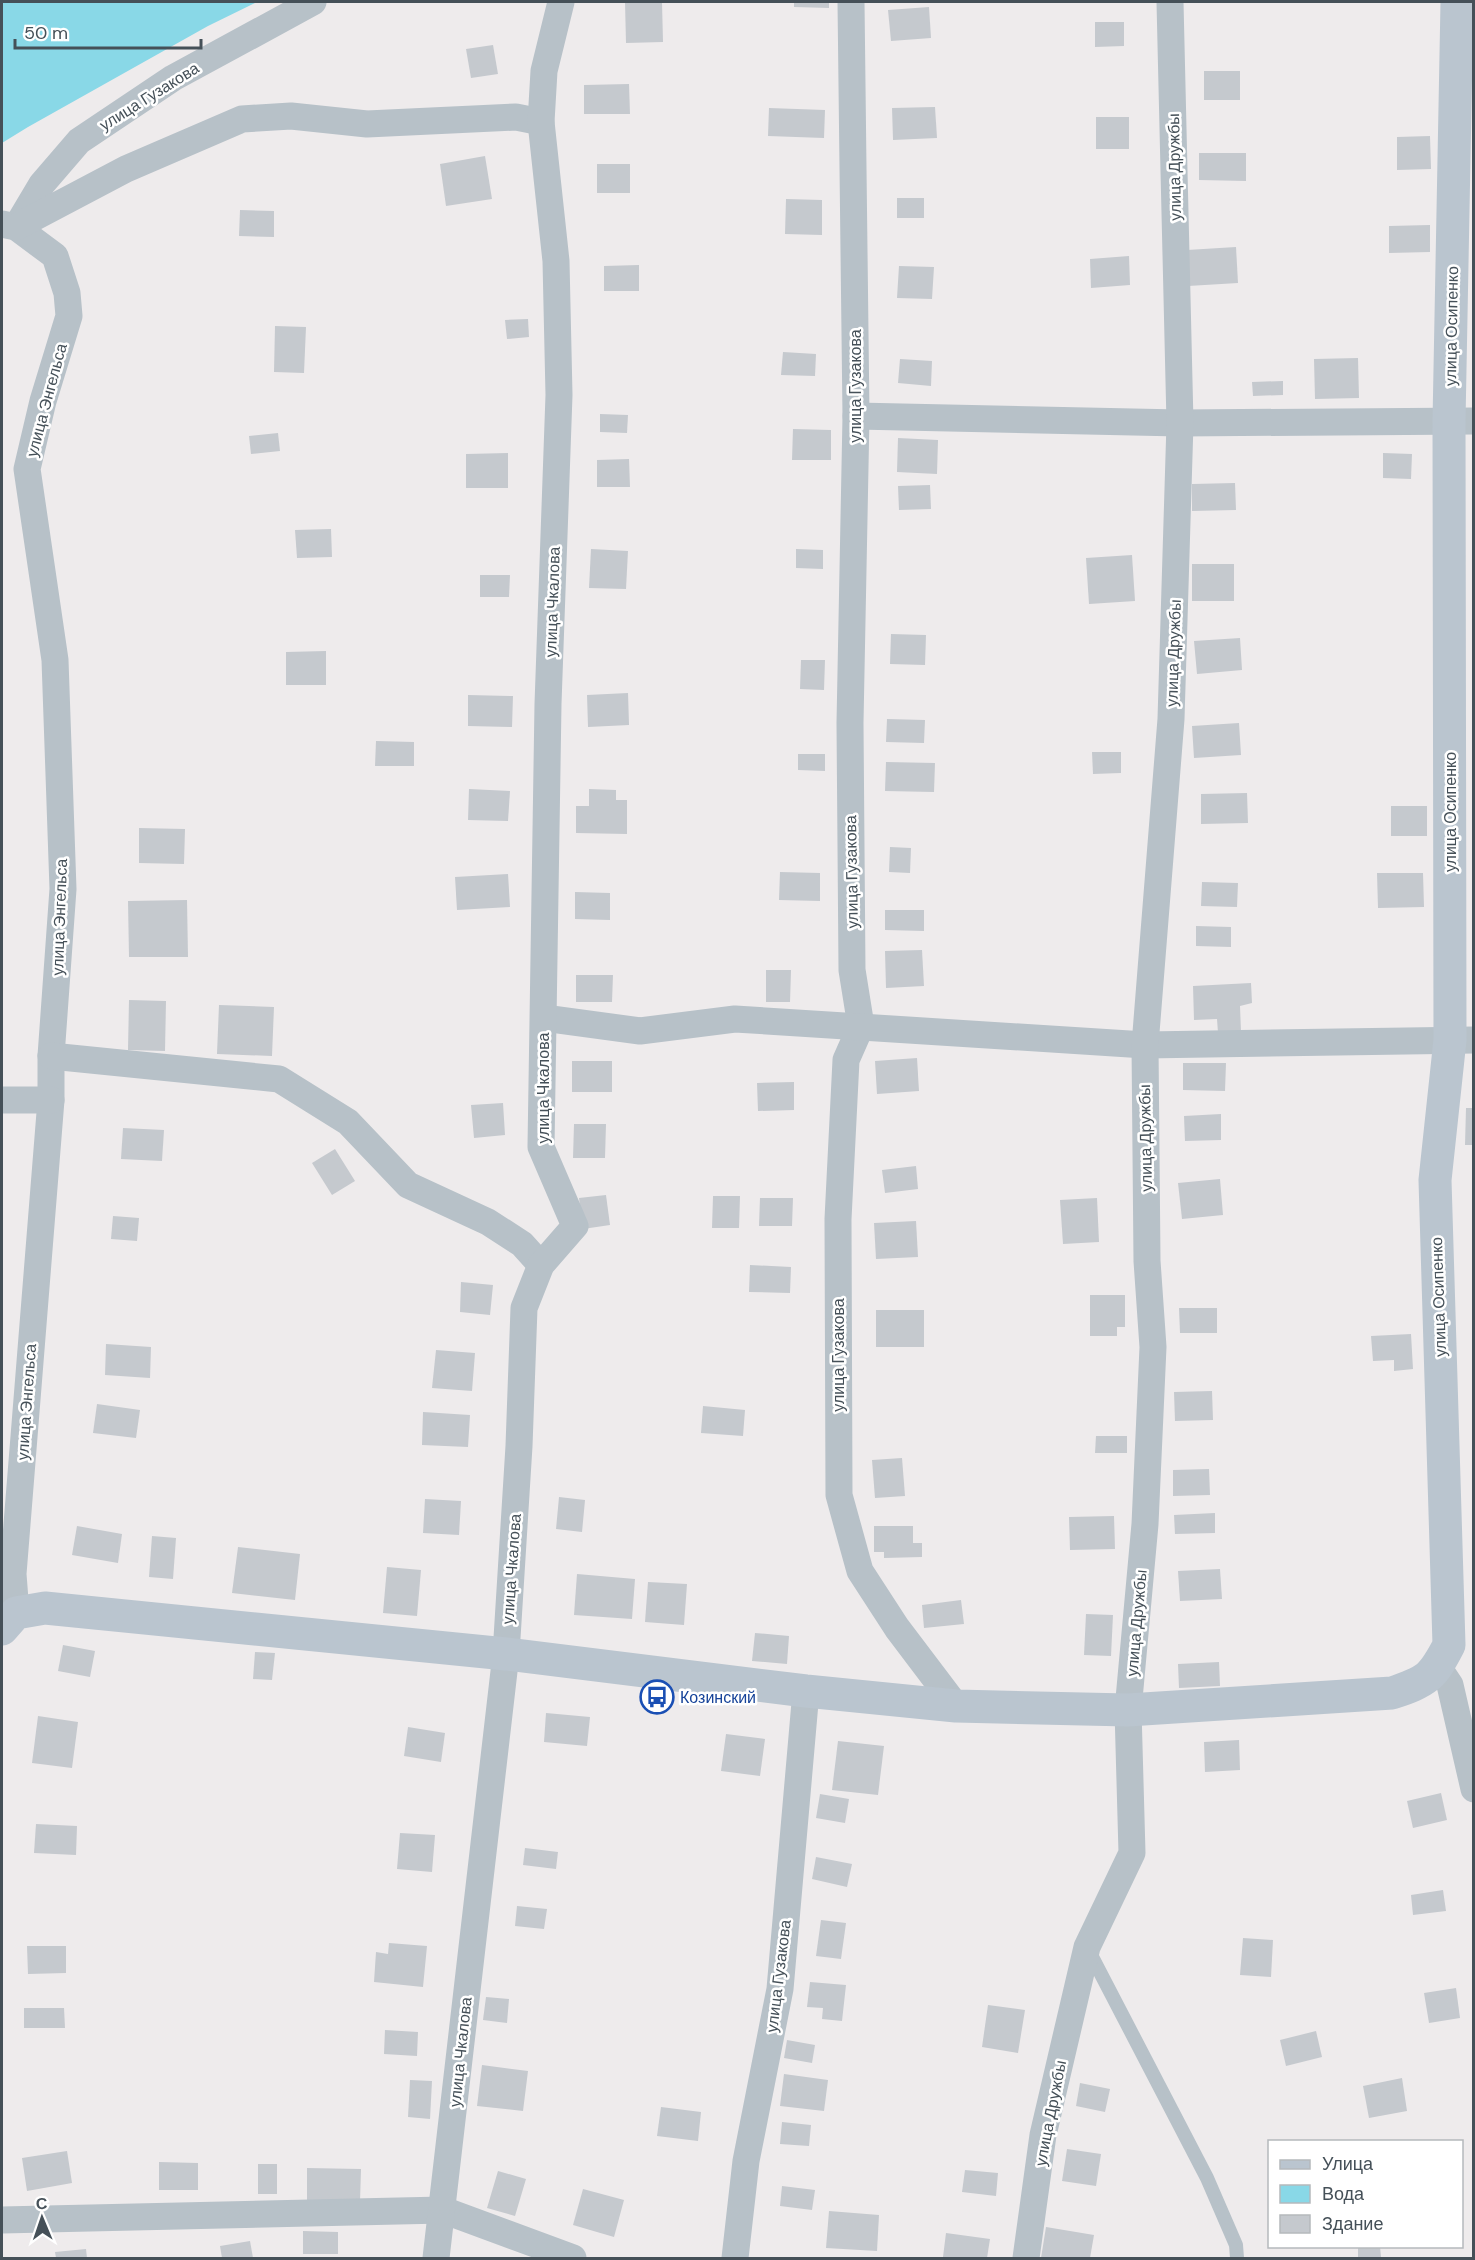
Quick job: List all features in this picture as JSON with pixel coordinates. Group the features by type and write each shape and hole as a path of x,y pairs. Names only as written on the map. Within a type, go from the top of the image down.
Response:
{"main road":[{"name":"улица Осипенко","path":"1454,1679 1448,1622 1435,1180 1462,1040 1461,421 1457,2"},
{"path":"9,1621 45,1608 506,1654 806,1691 956,1706 1128,1710 1392,1693 1423,1682 1454,1679"}],"street":[{"name":"улица Гузакова","path":"9,226 79,141 173,78 313,2"},
{"name":"улица Чкалова","path":"436,2259 506,1654 519,1446 524,1308 541,1265 575,1226 541,1147 548,704 559,395 556,261 541,122 544,71 561,2"},
{"name":"улица Гузакова","path":"851,2 856,416 850,735 852,969 861,1026 846,1060 838,1219 839,1495 860,1571 897,1628 956,1706"},
{"name":"улица Дружбы","path":"1026,2259 1043,2135 1087,1947 1131,1853 1128,1710 1145,1524 1153,1347 1147,1261 1144,1045 1171,719 1180,423 1170,2"},
{"path":"9,226 126,169 242,119 291,116 367,124 516,117 541,122"},
{"name":"улица Энгельса","path":"9,226 55,256 67,293 69,316 43,401 27,469 55,660 63,889 51,1056 51,1100 7,1573 9,1621"},
{"path":"856,416 1180,423 1461,421"},
{"path":"544,1018 640,1031 735,1019 1144,1045 1462,1040"},
{"path":"51,1056 279,1079 348,1122 408,1185 488,1222 522,1244 541,1265"},
{"path":"2,1100 51,1100"},
{"path":"1454,1679 1473,1789"},
{"name":"улица Гузакова","path":"735,2259 746,2161 780,1989 806,1691"},
{"path":"2,2220 442,2210 573,2259"}],"lane":[{"path":"1087,1947 1207,2178 1236,2245 1237,2259"}],"water":[{"path":"2,2 257,2 208,26 2,143"}],"building":[{"path":"625,2 662,2 663,42 626,43"},
{"path":"794,2 829,2 829,8 794,7"},
{"path":"929,7 931,38 891,41 888,10"},
{"path":"1095,22 1124,22 1124,46 1095,47"},
{"path":"493,45 498,74 471,78 466,49"},
{"path":"1204,71 1240,71 1240,100 1204,100"},
{"path":"629,84 630,114 584,114 584,85"},
{"path":"935,107 937,138 893,140 892,108"},
{"path":"769,108 825,110 824,138 768,136"},
{"path":"1096,117 1129,117 1129,149 1096,149"},
{"path":"1430,136 1431,169 1397,170 1397,137"},
{"path":"1199,153 1246,153 1246,181 1199,180"},
{"path":"485,156 492,199 446,206 440,164"},
{"path":"597,164 630,164 630,193 597,193"},
{"path":"897,198 924,198 924,218 897,218"},
{"path":"786,199 822,200 822,235 785,234"},
{"path":"240,210 274,211 274,237 239,236"},
{"path":"1430,225 1430,252 1389,253 1389,226"},
{"path":"1236,247 1238,283 1188,286 1187,250"},
{"path":"1129,256 1130,285 1091,288 1090,259"},
{"path":"639,265 639,291 604,291 604,266"},
{"path":"899,266 934,267 932,299 897,298"},
{"path":"528,319 529,337 507,339 505,320"},
{"path":"275,326 306,327 304,373 274,372"},
{"path":"783,352 816,354 815,376 781,375"},
{"path":"1358,358 1359,398 1315,399 1314,359"},
{"path":"900,359 932,361 931,386 898,383"},
{"path":"1283,381 1283,395 1253,396 1252,382"},
{"path":"600,414 628,415 627,433 600,432"},
{"path":"793,429 831,430 831,460 792,460"},
{"path":"278,433 280,451 251,454 249,436"},
{"path":"898,438 938,440 937,474 897,472"},
{"path":"508,453 508,488 466,488 466,454"},
{"path":"1383,453 1412,454 1411,479 1383,478"},
{"path":"629,459 630,487 597,487 597,460"},
{"path":"1235,483 1236,510 1192,511 1192,484"},
{"path":"930,485 931,509 899,510 898,486"},
{"path":"331,529 332,557 297,558 295,530"},
{"path":"591,549 628,551 626,589 589,588"},
{"path":"796,549 823,550 823,569 796,568"},
{"path":"1132,555 1135,601 1089,604 1086,558"},
{"path":"1192,564 1234,564 1234,601 1192,601"},
{"path":"480,575 510,575 509,597 480,597"},
{"path":"891,634 926,635 925,665 890,664"},
{"path":"1240,638 1242,670 1197,674 1194,641"},
{"path":"326,651 326,685 286,685 286,652"},
{"path":"801,660 825,660 824,690 800,689"},
{"path":"628,693 629,725 588,727 587,695"},
{"path":"468,695 513,696 512,727 468,726"},
{"path":"887,719 925,720 924,743 886,742"},
{"path":"1239,723 1241,755 1194,758 1192,726"},
{"path":"376,741 414,742 414,766 375,766"},
{"path":"1092,752 1121,752 1121,773 1093,774"},
{"path":"798,754 825,754 825,771 798,770"},
{"path":"886,762 935,763 934,792 885,791"},
{"path":"469,789 510,791 508,821 468,820"},
{"path":"589,789 616,790 616,800 627,800 627,834 576,833 576,806 589,806"},
{"path":"1247,793 1248,823 1201,824 1201,794"},
{"path":"1391,806 1427,806 1427,836 1391,836"},
{"path":"139,828 185,829 184,864 139,863"},
{"path":"890,847 911,848 910,873 889,872"},
{"path":"780,872 820,873 820,901 779,900"},
{"path":"1377,873 1423,873 1424,907 1378,908"},
{"path":"508,874 510,907 457,910 455,877"},
{"path":"1202,882 1238,883 1237,907 1201,906"},
{"path":"575,892 610,893 610,920 575,919"},
{"path":"187,900 188,957 129,957 128,901"},
{"path":"885,910 924,910 924,931 885,930"},
{"path":"1196,926 1231,927 1231,947 1196,946"},
{"path":"922,950 924,986 886,988 885,951"},
{"path":"766,970 791,970 790,1002 766,1002"},
{"path":"576,975 613,975 612,1002 576,1002"},
{"path":"1251,983 1252,1003 1240,1006 1241,1032 1218,1033 1217,1019 1194,1020 1193,986"},
{"path":"129,1000 166,1001 165,1051 128,1050"},
{"path":"219,1005 274,1007 272,1056 217,1054"},
{"path":"917,1058 919,1091 877,1094 875,1061"},
{"path":"572,1061 612,1061 612,1092 572,1092"},
{"path":"1183,1063 1226,1063 1225,1091 1183,1090"},
{"path":"794,1082 794,1110 758,1111 757,1083"},
{"path":"503,1103 505,1135 474,1138 471,1105"},
{"path":"1466,1108 1474,1108 1474,1145 1465,1145"},
{"path":"1221,1114 1221,1140 1185,1141 1184,1116"},
{"path":"574,1124 606,1124 605,1158 573,1158"},
{"path":"123,1128 164,1130 162,1161 121,1159"},
{"path":"335,1149 355,1181 332,1195 312,1163"},
{"path":"916,1166 918,1189 885,1193 882,1170"},
{"path":"1220,1179 1223,1215 1182,1219 1178,1183"},
{"path":"606,1195 610,1225 583,1229 579,1198"},
{"path":"713,1196 740,1196 739,1228 712,1228"},
{"path":"760,1198 793,1198 792,1226 759,1226"},
{"path":"1097,1198 1099,1242 1063,1244 1060,1200"},
{"path":"113,1216 139,1218 137,1241 111,1239"},
{"path":"916,1221 918,1257 876,1259 874,1223"},
{"path":"750,1265 791,1267 790,1293 749,1292"},
{"path":"461,1282 493,1285 490,1315 460,1312"},
{"path":"1090,1295 1125,1295 1125,1327 1117,1327 1117,1336 1090,1336"},
{"path":"1179,1308 1217,1308 1217,1333 1180,1333"},
{"path":"876,1310 924,1310 924,1347 876,1347"},
{"path":"1411,1334 1413,1369 1394,1371 1394,1360 1373,1361 1371,1336"},
{"path":"106,1344 151,1347 150,1378 105,1375"},
{"path":"436,1350 475,1353 472,1391 432,1388"},
{"path":"1212,1391 1213,1420 1175,1421 1174,1392"},
{"path":"97,1404 140,1410 136,1438 93,1433"},
{"path":"703,1406 745,1410 743,1436 701,1433"},
{"path":"423,1412 470,1415 468,1447 422,1445"},
{"path":"1096,1436 1127,1436 1127,1453 1095,1453"},
{"path":"902,1458 905,1496 875,1498 872,1460"},
{"path":"1209,1469 1210,1495 1173,1496 1173,1470"},
{"path":"559,1497 585,1500 582,1532 556,1529"},
{"path":"425,1499 461,1501 459,1535 423,1533"},
{"path":"1215,1513 1215,1533 1175,1534 1174,1515"},
{"path":"1114,1516 1115,1549 1070,1550 1069,1517"},
{"path":"77,1526 122,1534 118,1563 72,1555"},
{"path":"874,1526 913,1526 913,1543 922,1543 922,1557 884,1558 884,1552 874,1552"},
{"path":"152,1536 176,1538 173,1579 149,1577"},
{"path":"238,1547 300,1554 295,1600 232,1593"},
{"path":"387,1567 421,1570 417,1616 383,1613"},
{"path":"1220,1569 1222,1599 1180,1601 1178,1571"},
{"path":"577,1574 635,1579 632,1619 574,1615"},
{"path":"648,1582 687,1584 684,1625 645,1622"},
{"path":"961,1600 964,1624 924,1628 922,1605"},
{"path":"1086,1614 1113,1615 1111,1656 1084,1655"},
{"path":"755,1633 789,1636 787,1664 752,1661"},
{"path":"63,1645 95,1651 90,1677 58,1671"},
{"path":"255,1652 275,1653 272,1680 253,1679"},
{"path":"1219,1662 1220,1686 1179,1688 1178,1664"},
{"path":"546,1713 590,1717 587,1746 544,1742"},
{"path":"38,1716 78,1722 72,1768 32,1763"},
{"path":"408,1727 445,1733 441,1762 404,1756"},
{"path":"726,1734 765,1739 760,1776 721,1771"},
{"path":"1239,1740 1240,1770 1205,1772 1204,1742"},
{"path":"838,1741 884,1746 878,1795 832,1790"},
{"path":"1441,1793 1447,1820 1413,1828 1407,1801"},
{"path":"820,1794 849,1799 845,1823 816,1818"},
{"path":"36,1824 77,1826 76,1855 34,1853"},
{"path":"400,1833 435,1835 432,1872 397,1869"},
{"path":"525,1848 558,1852 556,1869 523,1865"},
{"path":"816,1857 852,1864 847,1887 812,1879"},
{"path":"1443,1890 1446,1911 1413,1915 1411,1895"},
{"path":"517,1906 547,1909 544,1929 515,1926"},
{"path":"821,1920 846,1923 841,1959 816,1956"},
{"path":"1243,1938 1273,1940 1271,1977 1240,1975"},
{"path":"389,1943 427,1946 423,1987 374,1982 376,1952 388,1954"},
{"path":"27,1946 66,1946 66,1973 28,1974"},
{"path":"810,1982 846,1985 842,2021 822,2019 823,2008 807,2007"},
{"path":"1456,1988 1460,2018 1429,2023 1424,1993"},
{"path":"486,1997 509,1999 507,2023 483,2020"},
{"path":"988,2005 1025,2010 1018,2053 982,2047"},
{"path":"24,2008 64,2008 65,2028 24,2028"},
{"path":"385,2030 418,2032 417,2056 384,2054"},
{"path":"1316,2031 1322,2057 1286,2066 1280,2040"},
{"path":"787,2040 815,2045 812,2063 784,2058"},
{"path":"482,2065 528,2071 523,2111 477,2106"},
{"path":"784,2074 828,2080 824,2111 780,2106"},
{"path":"1402,2078 1407,2111 1369,2118 1363,2086"},
{"path":"410,2080 432,2081 430,2119 408,2117"},
{"path":"1080,2083 1110,2089 1105,2112 1076,2106"},
{"path":"661,2107 701,2112 698,2141 657,2136"},
{"path":"782,2122 811,2125 809,2146 780,2144"},
{"path":"1067,2149 1101,2154 1096,2186 1062,2181"},
{"path":"67,2151 72,2183 27,2191 22,2158"},
{"path":"159,2162 198,2163 198,2190 159,2190"},
{"path":"258,2164 277,2164 277,2194 258,2194"},
{"path":"307,2168 361,2169 360,2202 307,2202"},
{"path":"965,2170 998,2173 996,2196 962,2192"},
{"path":"498,2171 526,2179 515,2216 487,2208"},
{"path":"782,2186 815,2190 812,2210 780,2206"},
{"path":"583,2189 624,2200 614,2237 573,2225"},
{"path":"829,2211 879,2215 877,2251 826,2248"},
{"path":"1046,2227 1094,2235 1090,2258 1041,2258"},
{"path":"303,2231 338,2232 338,2254 303,2254"},
{"path":"946,2233 990,2239 987,2258 943,2257"},
{"path":"250,2241 253,2258 222,2258 220,2246"},
{"path":"1358,2248 1380,2248 1381,2257 1358,2258"},
{"path":"86,2249 87,2258 56,2258 55,2252"}],"place":[{"name":"Козинский","path":"657,1697"}]}
